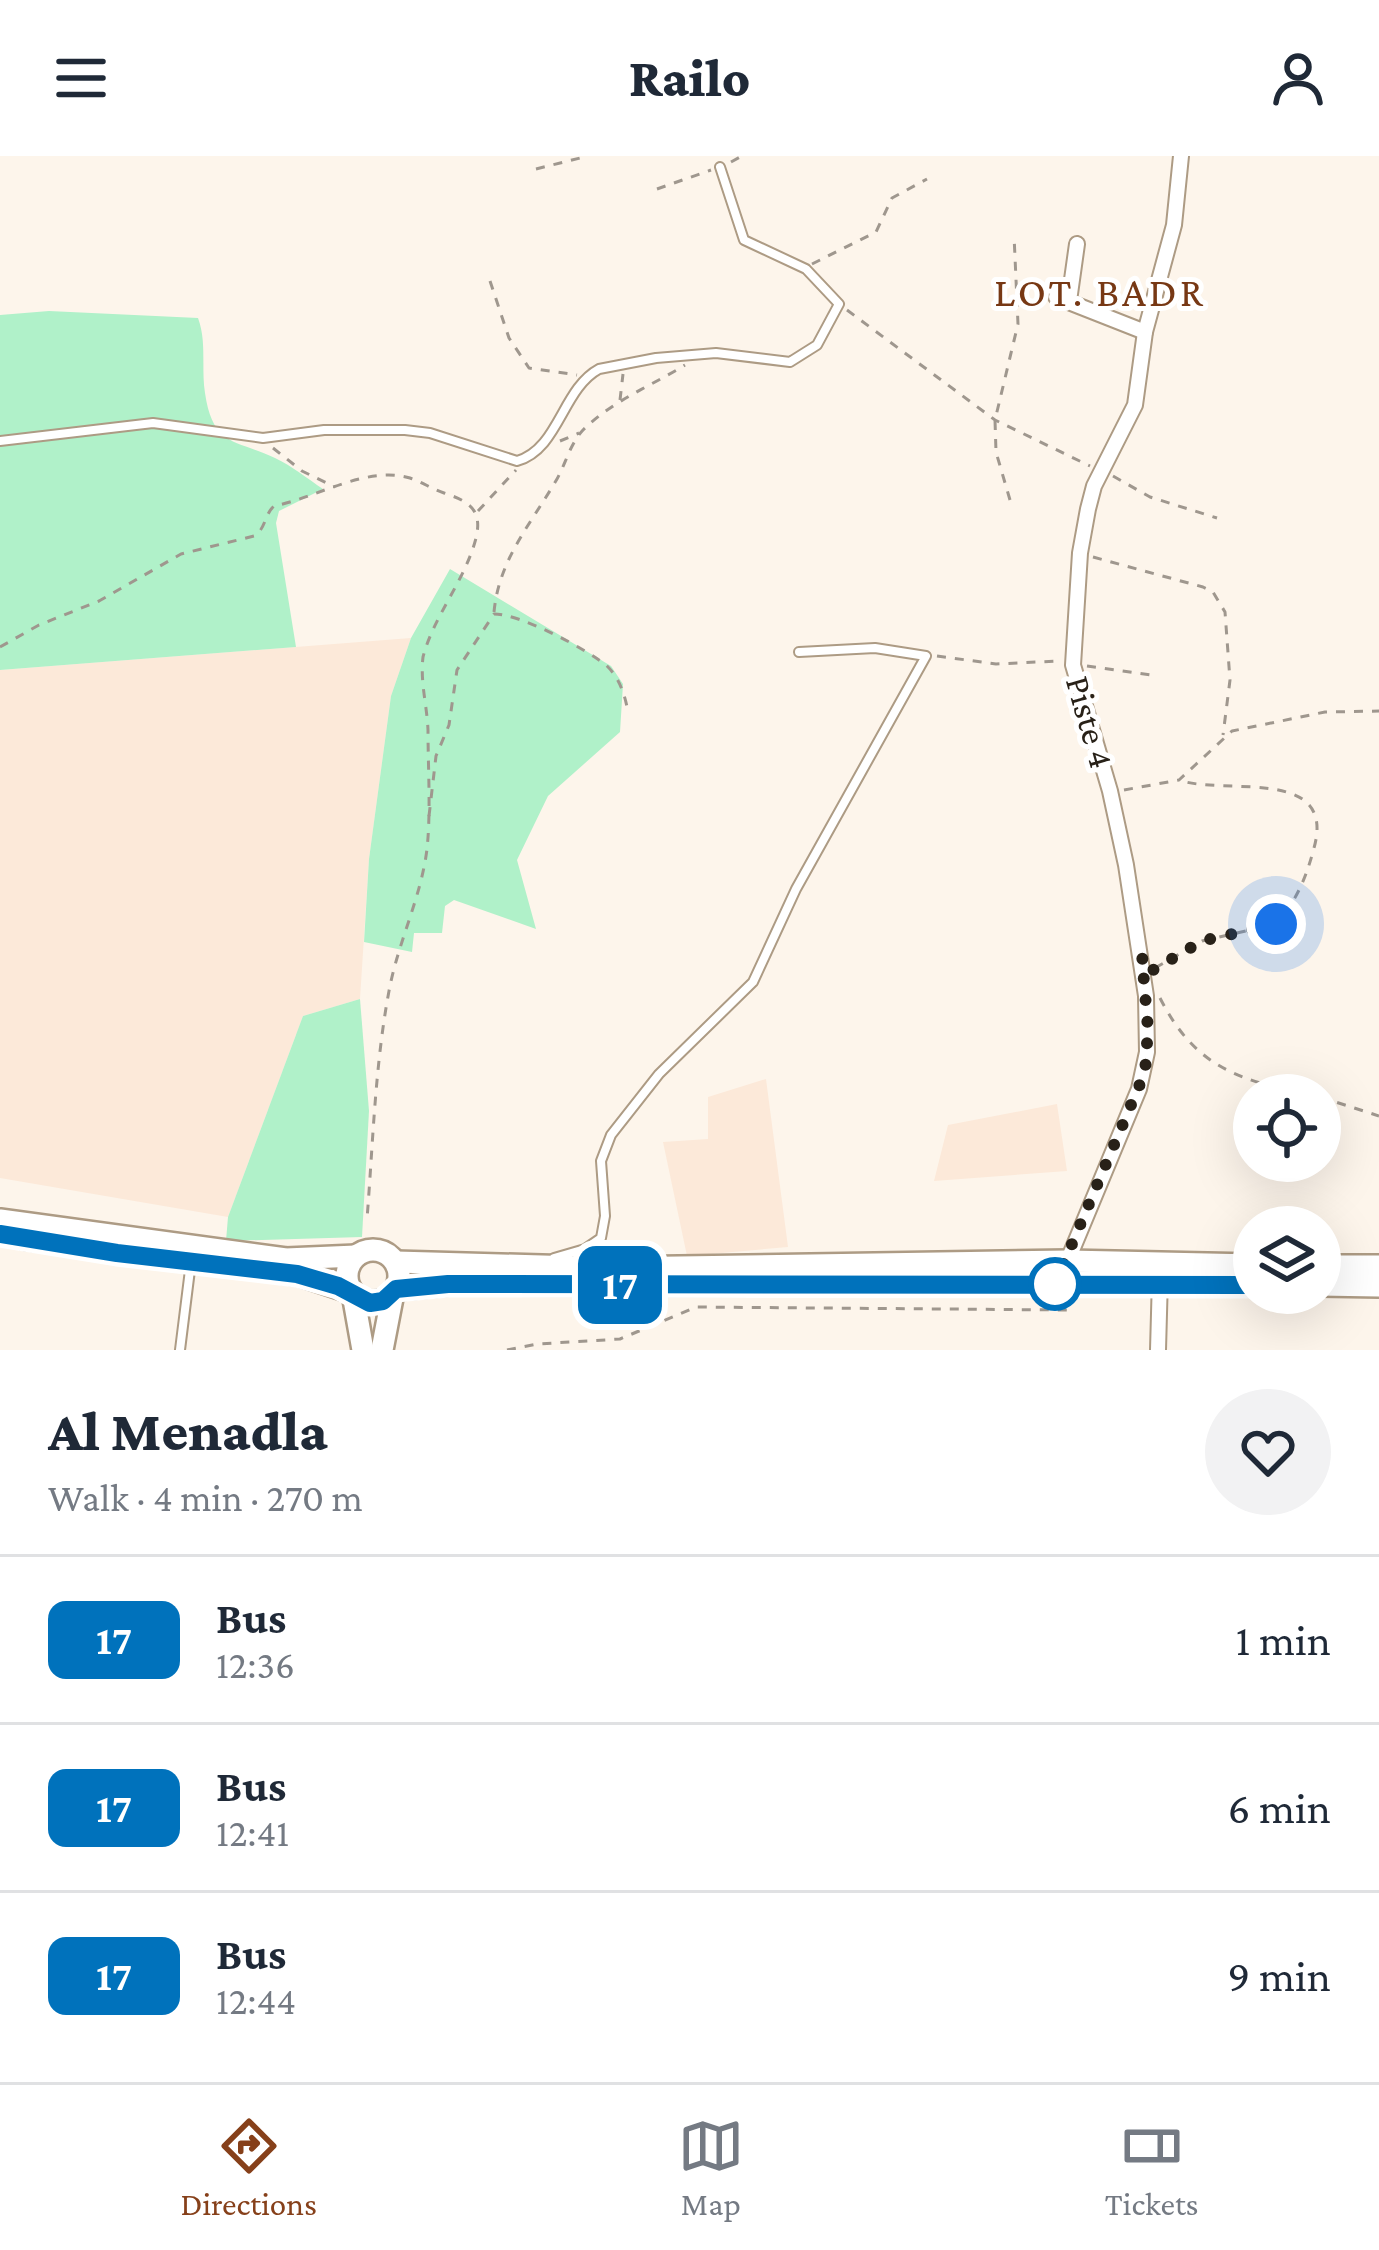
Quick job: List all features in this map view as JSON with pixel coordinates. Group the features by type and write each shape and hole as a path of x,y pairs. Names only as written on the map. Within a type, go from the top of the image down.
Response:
{"main road":[{"path":"0,1220 286,1259 356,1256 374,1250 396,1262 524,1267 1068,1261 1233,1283"},
{"path":"0,1234 297,1274 376,1303 395,1291 465,1284 1058,1284 1233,1267"},
{"path":"356,1256 346,1273 363,1350"},
{"path":"382,1350 399,1276 396,1262"},
{"path":"1341,1266 1379,1266"},
{"path":"1341,1285 1379,1286"}],"street":[{"name":"Piste 4","path":"1058,1284 1145,1072 1145,966 1110,791 1073,663 1080,553 1094,486 1135,405 1145,332 1174,225 1181,156"},
{"path":"1077,244 1062,299 1145,332"},
{"path":"1158,1350 1160,1275"}],"lane":[{"path":"0,441 153,423 263,438 324,430 405,430 507,460 527,458 541,446 585,377 598,369 703,354 797,360 817,345 838,304 806,269 744,240 720,167"},
{"path":"524,1267 585,1249 601,1238 605,1225 601,1161 611,1135 659,1074 753,982 796,889 926,656 875,648 799,652"},
{"path":"180,1350 191,1262"}],"path":[{"path":"536,169 588,156"},
{"path":"656,189 742,156"},
{"path":"806,269 832,250 876,232 892,198 927,179"},
{"path":"1010,500 996,452 995,420 1018,324 1014,236"},
{"path":"490,281 508,338 529,368 585,377"},
{"path":"838,304 995,420 1150,497 1216,518"},
{"path":"541,446 580,433 620,402 703,354"},
{"path":"620,402 623,363"},
{"path":"428,817 436,756 449,725 457,670 494,614 496,589 512,547 560,475 580,433"},
{"path":"263,438 302,471 337,488"},
{"path":"476,512 527,458"},
{"path":"0,647 99,601 182,554 258,534 274,506 337,488 380,476 409,478 465,500 476,512 478,529 469,559 423,657 428,817 424,875 403,935 383,1027 368,1219"},
{"path":"1080,553 1214,592 1225,612 1230,670 1223,736"},
{"path":"494,614 516,618 605,664 619,683 626,707"},
{"path":"926,656 996,664 1073,663 1158,676"},
{"path":"1179,780 1223,736 1247,726 1325,712 1379,711"},
{"path":"1110,791 1179,780 1203,787 1273,788 1294,793 1315,815 1317,837 1305,884 1276,924 1202,941 1145,966 1174,1022 1205,1058 1233,1075"},
{"path":"1341,1104 1379,1116"},
{"path":"508,1350 620,1339 696,1307 1068,1310"}],"shaded area":[{"path":"411,638 391,696 369,859 360,999 303,1016 228,1217 0,1178 0,670"},
{"path":"766,1079 788,1247 687,1256 663,1142 708,1139 708,1097"},
{"path":"1057,1104 1067,1171 934,1181 948,1125"}],"green space":[{"path":"49,311 198,318 205,393 220,432 281,461 323,489 279,511 276,523 296,647 0,670 0,315"},
{"path":"450,569 611,666 623,684 620,732 548,796 517,860 536,929 454,900 445,906 442,933 414,933 412,952 364,942 369,859 391,696 411,638"},
{"path":"360,999 369,1111 362,1237 226,1241 228,1217 303,1016"}],"bus line":[{"name":"17","path":"0,1234 297,1274 338,1286 370,1303 383,1301 396,1289 448,1284 1233,1285"}],"district":[{"name":"LOT. BADR","path":"1100,291"}],"route":[{"path":"1055,1284 1145,1072 1148,1029 1142,958 1148,973 1202,941 1276,924"}]}
